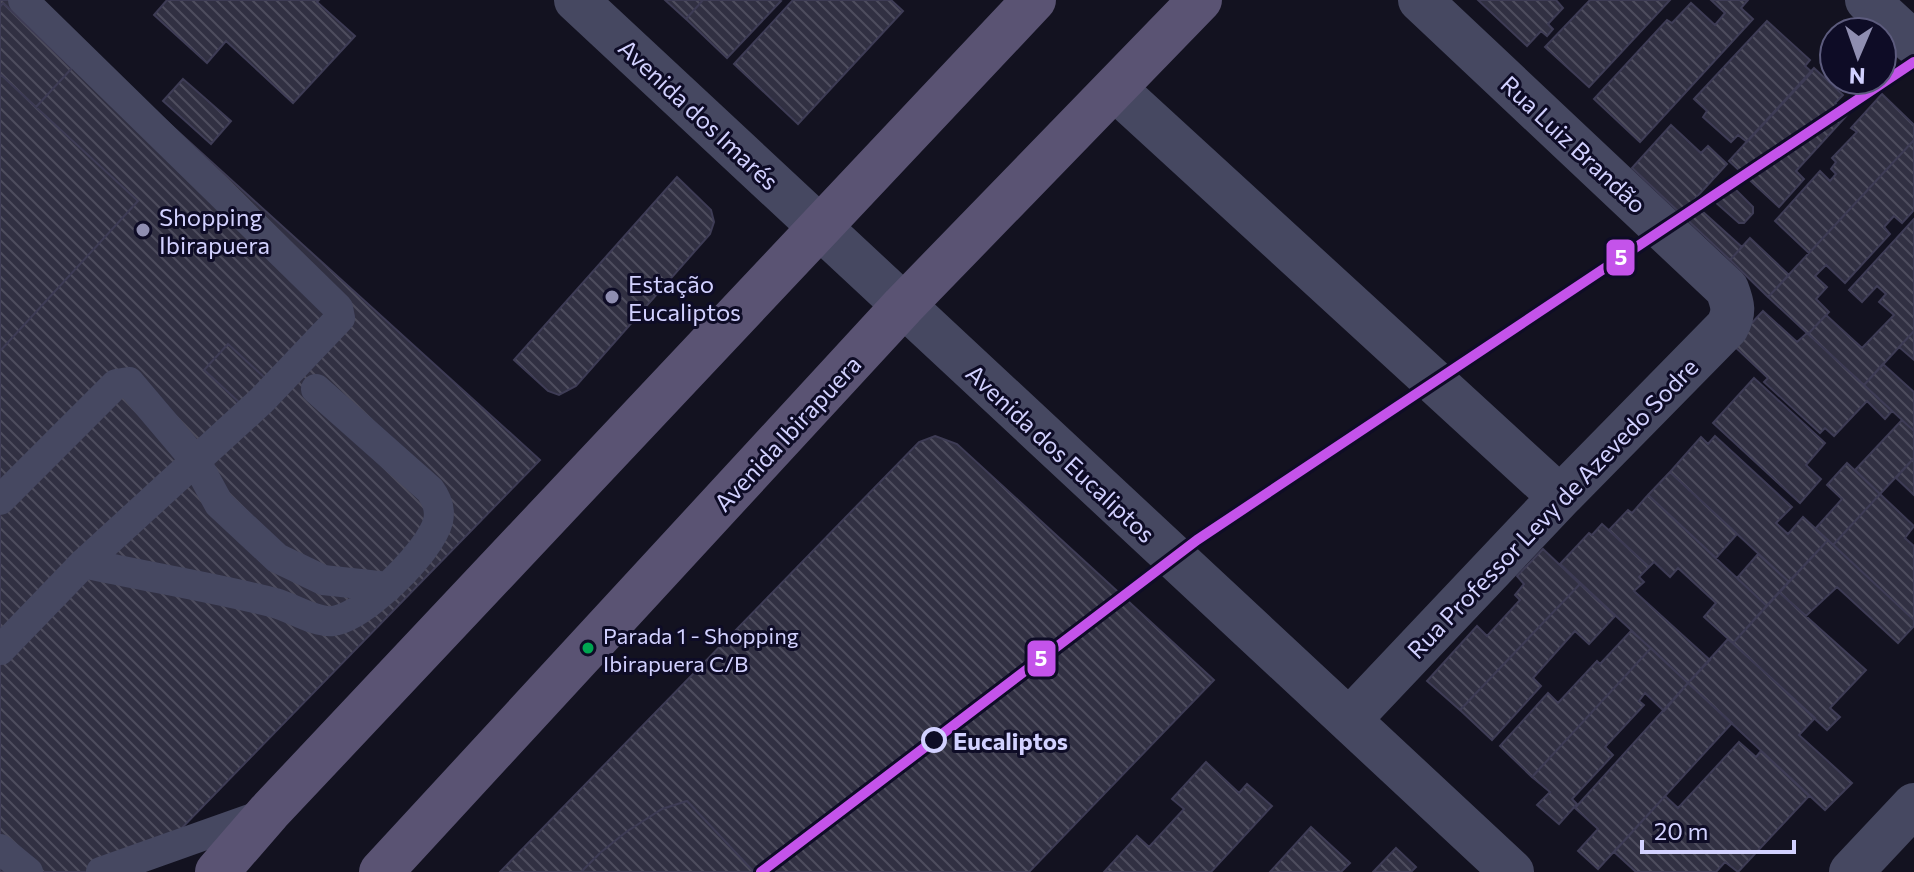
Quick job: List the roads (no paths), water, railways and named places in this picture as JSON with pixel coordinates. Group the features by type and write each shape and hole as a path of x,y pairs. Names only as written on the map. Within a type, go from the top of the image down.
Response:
{"main road":[{"path":"217,872 269,812 1034,0"},
{"name":"Avenida Ibirapuera","path":"381,872 903,306 1200,0"}],"street":[{"name":"Avenida dos Imarés","path":"576,0 822,228"},
{"name":"Rua Luiz Brandão","path":"1420,0 1727,289"},
{"path":"1867,0 1909,29"},
{"path":"1115,89 1560,497"},
{"name":"Avenida dos Eucaliptos","path":"822,228 1512,872"},
{"name":"Rua Professor Levy de Azevedo Sodre","path":"1349,720 1560,497 1727,327 1734,307 1727,289"},
{"path":"1851,872 1914,805"}],"lane":[{"path":"0,650 84,563 262,400 338,322 340,313 23,0"},
{"path":"0,500 116,384 123,381 133,386 195,460 219,504 277,558 323,580 388,587"},
{"path":"84,563 275,603 323,621 345,618 388,587 410,565 437,529 438,505 430,490 316,389"},
{"path":"101,872 269,812"},
{"path":"0,849 25,871"}],"place":[{"name":"Shopping Ibirapuera","path":"143,230"},
{"name":"Estação Eucaliptos","path":"612,297"},
{"name":"Parada 1 - Shopping Ibirapuera C/B","path":"588,648"},
{"name":"Eucaliptos","path":"934,740"}]}
